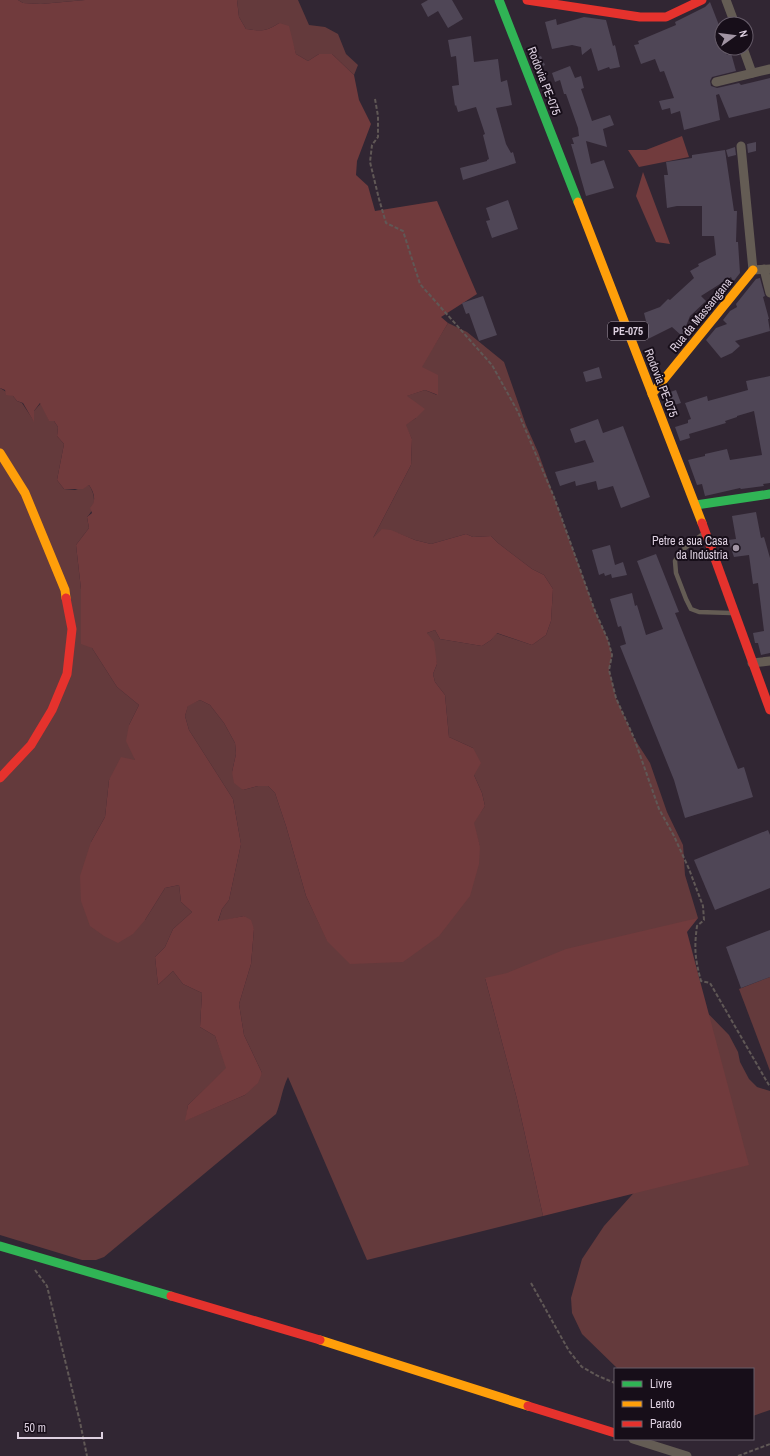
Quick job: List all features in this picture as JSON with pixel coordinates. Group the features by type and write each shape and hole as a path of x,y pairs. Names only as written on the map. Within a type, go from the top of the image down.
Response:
{"street":[{"name":"Rodovia PE-075","path":"499,0 696,505 770,710"},
{"path":"526,0 548,2 640,17 666,17 702,0"},
{"path":"726,0 732,16"},
{"path":"746,56 752,73"},
{"path":"716,82 770,69"},
{"path":"741,146 753,270 767,269 770,293"},
{"name":"Rua da Massangana","path":"652,394 753,270"},
{"path":"0,453 24,493 65,590 72,629 67,674 52,710 31,745 0,778"},
{"path":"696,505 770,494"},
{"path":"752,663 770,661"},
{"path":"0,1246 297,1333 614,1433"},
{"path":"636,1440 687,1456"}],"lane":[{"path":"705,532 680,552 675,562 676,574 691,609 699,612 734,613"}],"path":[{"path":"374,99 378,116 378,137 372,145 370,162 378,199 386,223 403,231 420,284 492,365 518,412 554,497 595,611 608,640 612,655 609,670 616,698 634,738 659,809 674,836 689,869 703,906 704,920 697,926 694,945 696,962 701,981 710,983 770,1087"},
{"path":"35,1269 47,1286 87,1456"},
{"path":"531,1284 570,1351 582,1367 614,1383"},
{"path":"738,1456 770,1444"}],"shaded area":[{"path":"0,0 18,0 23,3 41,4 85,0 237,0 239,17 246,29 263,30 279,23 289,26 296,54 308,61 319,54 332,54 354,75 359,100 371,124 357,161 356,175 368,186 375,211 437,201 477,294 441,317 448,323 422,367 438,375 438,395 425,390 407,396 425,409 406,425 412,439 411,465 373,538 382,529 391,530 415,540 431,544 466,534 473,537 491,536 532,569 544,575 553,589 551,621 546,635 532,645 497,633 491,640 482,646 440,639 435,630 427,633 434,642 437,664 433,674 435,682 445,695 449,737 473,748 481,763 474,775 482,793 485,806 474,823 480,846 479,864 470,896 439,936 403,962 350,964 327,941 306,896 275,793 268,786 258,786 243,790 234,783 232,772 236,754 235,743 224,723 210,705 200,700 188,706 185,716 189,730 233,799 241,844 229,900 222,909 218,921 244,916 251,920 254,929 251,964 239,1004 244,1035 262,1073 258,1083 245,1095 185,1121 188,1105 226,1068 215,1036 200,1027 202,993 183,984 173,971 158,985 155,957 165,947 173,929 192,912 181,902 179,885 165,888 145,920 133,934 118,943 104,936 90,926 81,901 80,876 91,842 105,817 109,780 121,757 135,760 126,741 129,725 139,705 117,687 92,648 81,644 81,589 76,545 89,528 87,517 92,513 90,508 94,502 92,491 89,485 83,489 64,489 57,480 64,444 57,436 58,427 54,421 49,421 40,403 34,411 34,422 23,403 17,401 13,396 6,395 5,390 0,388"},
{"path":"18,0 85,0 41,4 23,3"},
{"path":"237,0 298,0 309,25 325,27 338,34 346,54 358,65 354,75 332,54 319,54 308,61 296,54 290,35 279,23 263,30 246,29 239,17"},
{"path":"682,136 689,157 639,167 628,150 646,150"},
{"path":"643,172 670,244 656,242 636,196"},
{"path":"448,323 467,332 504,362 595,611 608,640 612,655 609,670 616,698 634,738 650,763 667,812 683,845 685,875 698,918 676,931 694,999 729,1035 749,1079 757,1087 770,1091 770,1410 754,1416 754,1368 617,1368 582,1334 572,1313 571,1298 582,1259 604,1226 648,1177 485,978 517,1099 543,1216 367,1260 288,1077 276,1114 104,1257 96,1260 82,1260 0,1235 0,388 22,403 34,421 34,411 41,403 49,420 54,421 58,427 57,436 64,444 57,480 64,489 75,490 89,485 93,493 94,501 92,510 87,517 89,528 76,545 81,589 81,620 92,648 117,687 139,705 129,725 135,760 109,780 105,817 91,842 145,920 165,888 179,885 181,902 192,912 173,929 165,947 155,957 158,985 173,971 183,984 202,993 200,1027 215,1036 227,1068 188,1105 186,1120 245,1095 262,1073 244,1035 239,1004 251,964 254,929 244,916 218,922 222,909 229,900 241,844 233,799 189,730 185,716 188,705 200,700 210,705 224,723 235,743 236,754 232,772 243,790 258,786 268,786 275,793 306,896 327,940 480,847 473,823 485,806 482,793 474,775 473,748 449,737 445,695 435,682 433,674 437,664 427,633 435,630 440,639 482,646 491,640 496,633 532,645 546,635 551,621 553,589 544,575 532,569 491,536 473,537 466,534 431,544 397,533 372,540 411,465 412,439 405,425 416,418 406,396 425,390 437,395 421,367"},
{"path":"698,918 687,932 749,1165 543,1216 517,1099 485,978 507,973 566,949"},
{"path":"770,977 770,1071 739,989"}],"building":[{"path":"428,0 452,0 463,19 448,28 438,11 428,17 421,4"},
{"path":"710,2 715,16 714,16 714,56 732,56 736,71 712,77 710,81 711,86 717,88 739,83 741,85 770,78 770,108 729,118 719,94 716,95 720,120 684,130 680,111 671,114 670,108 662,110 659,101 674,98 664,71 660,72 655,59 641,64 634,45 639,44 638,41 676,25 675,22 705,7"},
{"path":"584,17 606,20 613,46 615,45 620,67 610,69 609,67 598,71 591,48 582,55 581,47 572,45 552,49 545,22 556,19 557,25"},
{"path":"471,36 474,62 498,59 501,82 507,80 512,105 496,108 506,144 511,153 513,152 516,163 463,180 460,168 487,161 489,159 483,135 485,134 476,107 458,112 456,105 455,106 452,86 459,85 456,56 451,57 448,40"},
{"path":"541,56 545,65 535,70 532,60"},
{"path":"570,66 575,78 581,76 584,88 581,89 592,121 610,115 614,125 603,129 607,147 586,141 591,164 604,160 614,188 586,196 571,144 574,144 572,138 579,136 578,128 560,80 555,82 552,73"},
{"path":"756,142 756,151 748,153 747,144"},
{"path":"735,147 736,155 728,157 726,150"},
{"path":"725,150 734,211 737,211 736,242 738,242 740,273 733,282 731,277 701,296 706,301 690,316 682,336 672,327 648,339 640,338 639,334 648,329 644,313 660,307 668,299 670,300 694,278 690,271 699,266 698,264 716,255 714,236 702,236 702,206 677,206 667,208 664,175 668,175 666,162 692,158 692,155"},
{"path":"508,200 518,229 492,238 486,221 490,220 486,208"},
{"path":"760,278 765,296 763,297 769,319 770,331 735,341 740,346 732,353 721,358 706,340 716,328 727,324 723,320 730,311 737,307 736,304 756,279"},
{"path":"483,296 497,335 479,341 469,313 466,314 462,303"},
{"path":"599,367 602,378 586,382 583,372"},
{"path":"770,376 770,483 763,484 764,486 740,488 705,496 702,484 697,485 688,460 727,449 730,460 762,455 754,411 725,421 726,423 689,434 690,438 680,441 675,427 688,423 688,420 691,419 685,403 707,396 708,401 748,390 746,381"},
{"path":"676,390 681,403 667,407 662,395"},
{"path":"598,419 603,433 623,426 650,497 621,508 613,486 598,490 596,481 576,486 575,481 560,486 555,472 594,462 585,440 575,443 570,429"},
{"path":"756,512 761,538 764,537 770,558 770,653 761,655 758,643 755,643 753,633 764,631 758,583 753,584 749,555 734,557 728,540 736,539 732,516"},
{"path":"610,545 615,565 623,562 627,575 612,578 611,574 605,576 604,573 599,575 592,550"},
{"path":"656,554 679,612 675,613 738,769 744,767 753,797 685,818 674,780 620,646 626,644 621,626 618,627 610,599 632,593 635,606 637,605 646,635 663,629 637,561"},
{"path":"768,830 770,835 770,888 715,910 694,860"},
{"path":"770,930 770,977 741,988 726,947"}],"traffic: fast":[{"path":"499,0 578,202"},
{"path":"696,505 770,494"},
{"path":"0,1246 171,1296"}],"traffic: slow":[{"path":"578,202 702,523"},
{"path":"652,394 753,270"},
{"path":"0,453 25,493 65,590 66,598"},
{"path":"320,1340 528,1406"}],"traffic: jam":[{"path":"527,0 640,17 666,17 702,0"},
{"path":"702,523 770,710"},
{"path":"0,778 31,745 52,710 67,674 72,629 66,598"},
{"path":"171,1296 320,1340"},
{"path":"528,1406 614,1433"}],"place":[{"name":"Petre a sua Casa da Indústria","path":"736,548"}]}
